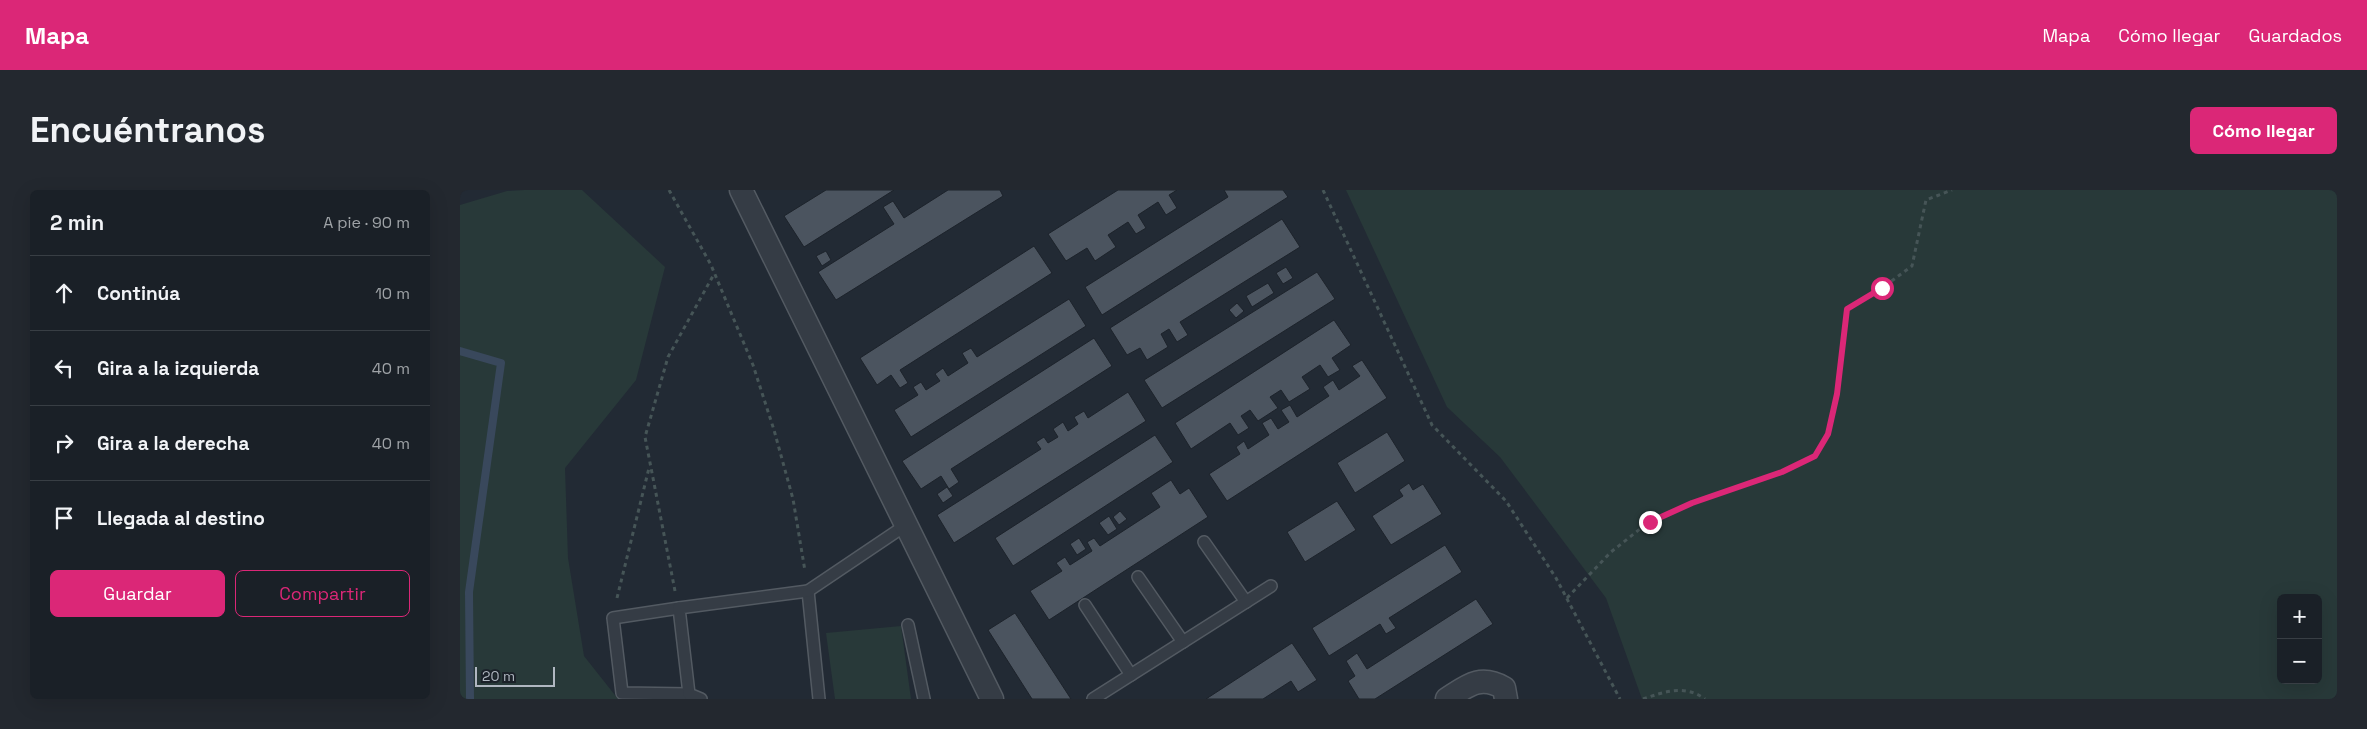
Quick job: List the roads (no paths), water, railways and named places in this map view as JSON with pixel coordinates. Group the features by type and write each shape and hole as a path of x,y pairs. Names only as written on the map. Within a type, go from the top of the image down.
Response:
{"street":[{"path":"741,190 992,699"},
{"path":"1446,699 1468,685 1485,680 1504,688 1506,699"}],"lane":[{"path":"701,699 690,694 622,693 613,618 808,591 906,525"},
{"path":"1204,542 1246,602"},
{"path":"1138,577 1183,642"},
{"path":"1093,699 1271,586"},
{"path":"808,591 819,699"},
{"path":"1085,606 1131,674"},
{"path":"678,608 690,694"},
{"path":"908,625 924,699"}],"waterway":[{"path":"460,351 501,363 469,592 470,699"}]}
